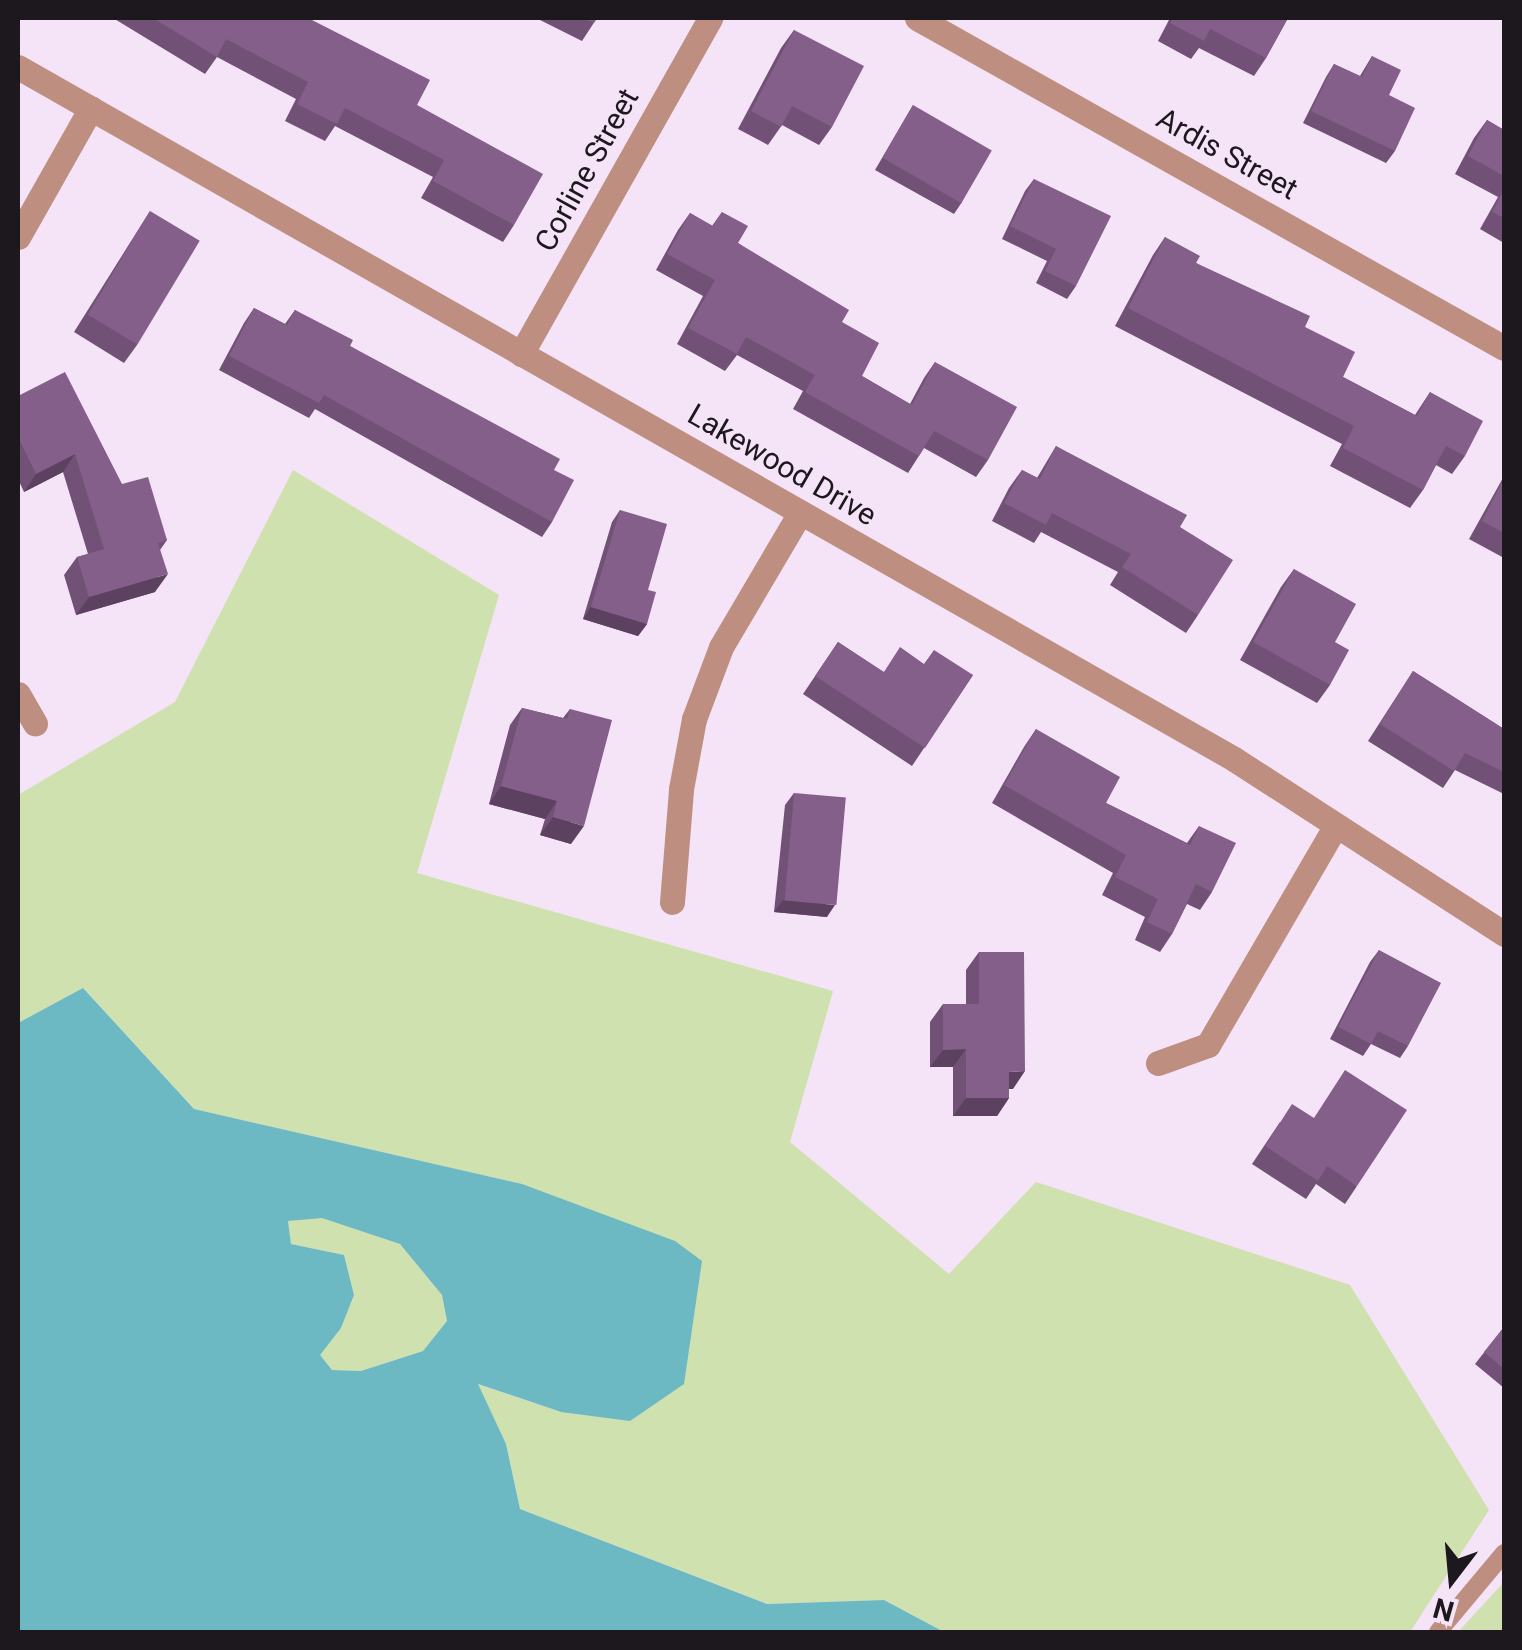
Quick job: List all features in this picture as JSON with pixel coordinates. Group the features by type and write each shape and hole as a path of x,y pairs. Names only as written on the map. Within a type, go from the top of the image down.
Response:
{"street":[{"name":"Corline Street","path":"521,354 710,18"},
{"name":"Ardis Street","path":"917,18 1504,348"},
{"name":"Lakewood Drive","path":"18,67 1234,759 1504,934"},
{"path":"18,238 91,108"},
{"path":"672,902 694,718 721,646 800,513"},
{"path":"18,694 35,724"},
{"path":"1158,1063 1208,1044 1336,827"}],"lane":[{"path":"1438,1632 1504,1553"}],"green space":[{"path":"293,470 499,595 417,873 833,991 790,1142 949,1274 1036,1182 1350,1285 1489,1510 1410,1632 944,1632 884,1600 768,1604 520,1509 506,1444 477,1384 561,1412 522,1184 194,1109 83,988 18,1023 18,795 175,702"},
{"path":"322,1217 400,1244 442,1295 447,1321 423,1351 361,1371 332,1370 319,1355 341,1328 354,1295 344,1255 291,1244 288,1221"},
{"path":"1504,1582 1504,1632 1458,1632"}],"water":[{"path":"83,988 194,1109 522,1184 675,1241 702,1261 684,1384 630,1421 561,1412 478,1384 506,1444 520,1509 767,1604 884,1600 944,1632 18,1632 18,1023","holes":["322,1218 400,1244 442,1295 447,1321 423,1351 361,1371 332,1370 320,1355 341,1328 354,1295 344,1255 291,1244 288,1221"]}],"building":[{"path":"153,18 308,18 430,80 417,105 543,174 514,225 433,181 444,160 345,108 337,124 297,104 308,82 226,39 217,57"},
{"path":"1173,18 1288,18 1266,58 1210,29 1204,41 1170,23"},
{"path":"794,30 864,66 832,127 792,106 781,127 751,111"},
{"path":"1372,56 1401,70 1389,95 1415,108 1395,151 1311,111 1334,64 1362,77"},
{"path":"913,105 992,150 961,203 882,158"},
{"path":"1487,120 1504,130 1504,176 1468,156"},
{"path":"1034,179 1111,216 1076,286 1045,271 1056,249 1010,226"},
{"path":"1504,189 1504,218 1492,212"},
{"path":"150,211 200,241 137,345 88,315"},
{"path":"722,212 748,226 738,243 849,310 842,322 879,343 862,376 912,405 935,362 1017,407 988,460 934,431 919,456 805,392 815,375 746,337 737,354 688,328 715,280 667,254 690,213 713,226"},
{"path":"1165,237 1200,256 1196,263 1310,316 1305,327 1355,352 1343,377 1417,416 1430,392 1483,421 1465,456 1446,446 1423,490 1343,448 1354,426 1128,308"},
{"path":"254,308 287,325 295,310 353,340 350,346 560,459 554,470 574,480 552,522 324,395 319,403 229,356"},
{"path":"65,372 122,484 148,477 167,540 158,543 168,574 89,597 77,557 104,549 75,454 36,474 18,437 18,396"},
{"path":"1056,446 1187,515 1180,527 1233,560 1198,615 1122,567 1131,554 1052,513 1046,525 1004,503 1022,470 1040,479"},
{"path":"1504,478 1504,533 1482,521"},
{"path":"620,510 667,524 648,590 656,592 647,624 591,607"},
{"path":"1294,569 1356,604 1335,642 1349,650 1330,685 1253,642"},
{"path":"838,642 884,672 900,647 924,664 934,650 973,675 925,748 815,676"},
{"path":"1413,671 1504,729 1504,772 1465,753 1454,771 1380,724"},
{"path":"522,708 567,719 570,709 612,720 584,826 553,817 557,801 501,786"},
{"path":"1036,729 1120,777 1106,803 1190,845 1199,826 1236,843 1212,892 1196,884 1172,934 1147,922 1158,899 1115,877 1126,855 1004,785"},
{"path":"794,793 846,798 836,905 785,901"},
{"path":"1379,950 1441,983 1408,1046 1378,1031 1371,1044 1338,1027"},
{"path":"979,952 1024,952 1025,1071 1009,1072 1009,1098 966,1098 966,1049 943,1050 943,1004 979,1004"},
{"path":"1345,1070 1407,1110 1357,1186 1327,1166 1318,1181 1265,1146 1292,1104 1314,1118"},
{"path":"1504,1327 1504,1369 1484,1352"}]}
